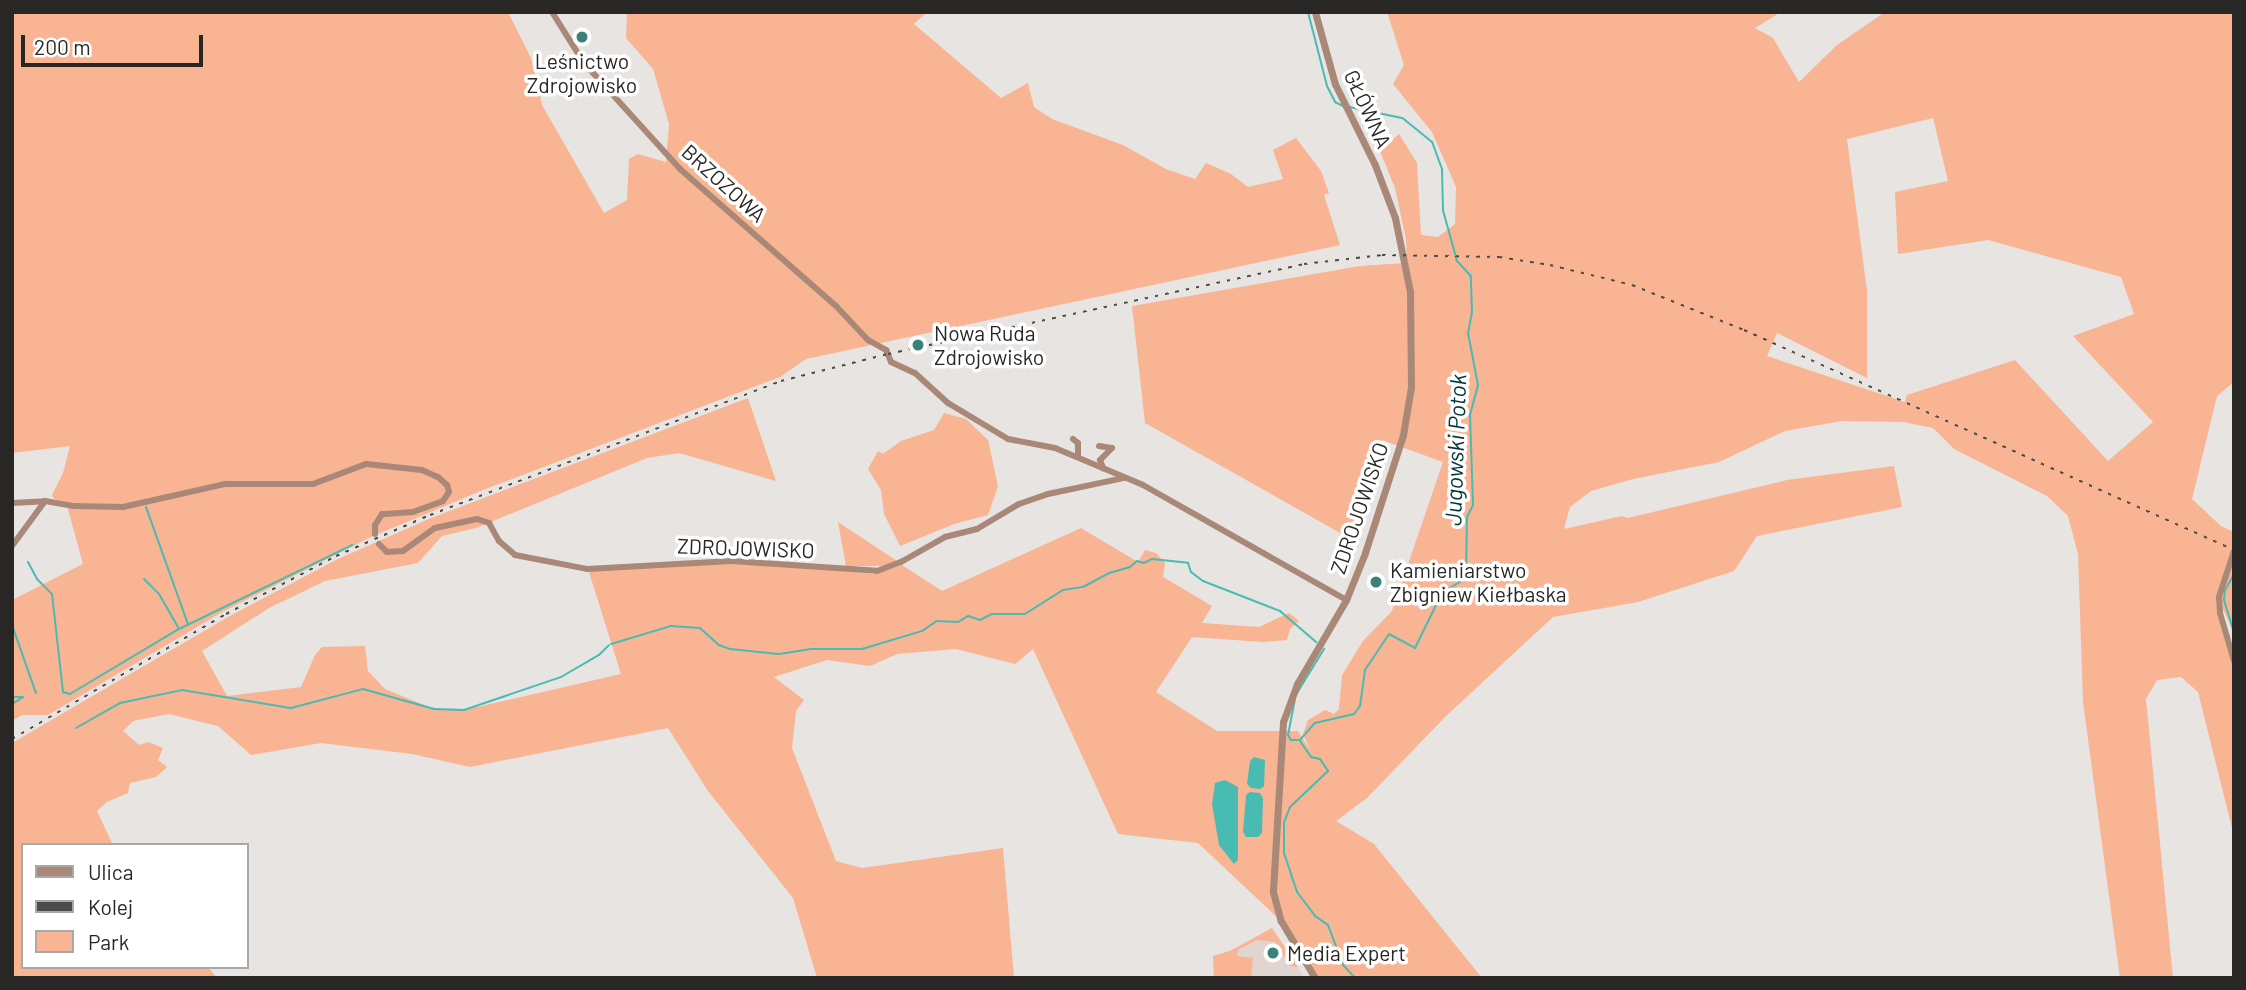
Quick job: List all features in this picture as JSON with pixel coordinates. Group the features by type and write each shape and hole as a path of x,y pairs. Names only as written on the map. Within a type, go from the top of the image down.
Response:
{"street":[{"name":"BRZOZOWA","path":"552,12 584,62 680,169 835,306 868,340 886,350 891,362"},
{"name":"GŁÓWNA","path":"1315,12 1328,64 1343,102 1375,165 1395,218"},
{"name":"ZDROJOWISKO","path":"891,362 915,373 948,403 1008,439 1055,448 1155,491 1346,600 1365,553 1403,435 1410,395 1410,292 1395,218"},
{"path":"1073,439 1078,443 1078,457"},
{"path":"1099,446 1112,448 1100,460 1102,468"},
{"path":"12,503 45,501 73,506 122,507 225,484 272,482 303,486 366,464 430,472 449,488 448,496 443,501 412,512 383,514 375,524 375,534"},
{"name":"ZDROJOWISKO","path":"379,544 387,552 403,551 435,528 477,519 489,523 499,541 515,555 587,569 732,561 877,570 901,562 945,537 977,529 1019,504 1048,494 1124,478"},
{"path":"12,547 45,501"},
{"path":"2234,551 2219,597 2220,613 2234,661"},
{"path":"1315,978 1281,921 1273,892 1283,722 1297,684 1346,600"}],"shaded area":[{"path":"1272,928 1305,978 1214,978 1213,956 1230,951"}],"green space":[{"path":"12,12 508,12 531,58 542,105 604,213 627,200 629,159 638,154 666,162 669,124 653,69 626,38 627,12 927,12 914,24 1001,98 1028,83 1034,107 1052,119 1123,145 1166,169 1195,179 1206,163 1231,174 1248,187 1283,179 1273,150 1296,138 1321,171 1329,193 1324,195 1340,245 806,359 780,377 483,490 371,537 224,611 48,715 22,715 12,721 12,600 83,564 66,502 54,499 52,495 63,473 70,446 12,453"},
{"path":"1387,12 1781,12 1755,28 1773,38 1799,82 1837,45 1885,12 2234,12 2234,382 2217,396 2192,499 2221,526 2234,532 2234,545 2222,582 2234,563 2234,632 2220,603 2234,661 2234,836 2198,692 2181,677 2157,680 2146,699 2173,978 2120,978 2083,702 2078,554 2068,516 2047,496 1954,449 1933,428 1903,422 1842,421 1785,431 1719,462 1633,479 1591,491 1570,507 1564,529 1622,516 1628,518 1787,480 1894,466 1902,507 1757,536 1734,571 1638,602 1553,617 1445,717 1367,798 1336,821 1374,844 1482,978 1359,978 1357,974 1357,978 1314,978 1281,921 1198,843 1118,834 1033,649 1015,664 956,649 897,654 870,666 827,660 774,677 804,700 796,711 792,748 836,861 862,868 1003,848 1014,978 817,978 793,898 708,791 668,728 470,767 412,754 321,743 251,755 218,726 169,714 133,721 123,731 139,745 148,742 163,748 158,760 167,767 156,777 130,783 128,793 107,802 97,811 112,843 21,843 21,969 210,969 217,978 12,978 12,743 228,617 338,559 431,518 748,398 776,481 679,453 647,458 476,528 442,536 418,563 325,581 269,608 202,651 227,696 301,687 315,655 322,647 365,646 368,671 385,689 434,709 464,710 621,674 588,569 732,561 874,574 902,565 942,591 1081,528 1138,562 1145,550 1156,553 1165,563 1163,577 1212,606 1202,623 1259,627 1289,613 1299,621 1290,629 1287,640 1263,642 1192,637 1156,692 1217,731 1298,731 1310,750 1303,734 1308,720 1325,710 1334,714 1339,709 1342,675 1363,641 1392,611 1443,462 1382,440 1349,538 1145,423 1132,306 1360,266 1405,263 1408,277 1406,239 1395,188 1380,151 1399,134 1417,163 1421,235 1438,237 1455,224 1456,187 1432,132 1393,84 1404,65","holes":["1933,118 1948,181 1895,192 1898,254 1988,240 2121,277 2134,314 2073,336 2153,422 2108,461 2015,360 1907,395 1905,402 1767,356 1777,333 1867,378 1867,291 1847,139"]},
{"path":"944,413 966,419 988,440 998,486 988,515 954,524 900,546 884,514 881,490 868,469 878,451 883,454 901,441 934,430"},
{"path":"838,522 897,561 882,566 846,566"},
{"path":"1272,928 1298,967 1290,966 1275,942 1257,940 1238,950 1237,956 1253,958 1251,978 1214,978 1213,956 1230,951"}],"water":[{"path":"1254,757 1265,760 1264,786 1260,789 1251,788 1247,784 1250,761"},
{"path":"1225,780 1238,787 1238,860 1234,864 1219,845 1212,804 1215,783"},
{"path":"1250,792 1260,793 1263,798 1262,833 1258,837 1246,837 1243,832 1246,795"}],"waterway":[{"name":"Jugowski Potok","path":"1308,12 1327,86 1335,102 1343,106"},
{"name":"Jugowski Potok","path":"1300,740 1315,723 1354,714 1360,706 1365,670 1389,634 1415,648 1442,593 1466,578 1467,517 1473,505 1470,415 1478,385 1468,333 1472,312 1471,276 1457,261 1443,210 1442,169 1432,142 1402,118 1349,107"},
{"path":"146,507 188,624"},
{"path":"28,562 37,579 52,594 63,692 70,694 177,630 352,545"},
{"path":"611,644 671,626 700,628 719,645 730,649 779,654 810,649 862,649 922,631 937,621 958,622 968,616 980,620 992,614 1025,614 1063,590 1083,587 1109,573 1130,567 1137,561 1144,563 1152,559 1188,563 1191,572 1203,581 1280,611 1316,642"},
{"path":"2234,574 2225,590 2224,600 2234,632"},
{"path":"144,579 159,594 178,627"},
{"path":"12,625 36,693"},
{"path":"76,728 120,703 182,690 291,708 363,689 434,709 464,710 561,677 599,655 609,645"},
{"path":"1297,693 1324,649"},
{"path":"12,697 22,697"},
{"path":"12,704 23,697"},
{"path":"1295,699 1288,735 1291,740 1299,740"},
{"name":"Jugowski Potok","path":"1300,741 1311,757 1320,759 1328,771 1290,807 1284,823 1284,853 1297,892 1315,916 1328,925 1343,965 1355,978"}],"railway":[{"path":"12,739 226,614 336,556 430,515 781,381 888,354 1304,264 1382,255 1499,257 1550,265 1632,285 1744,330 2234,550"}],"place":[{"name":"Leśnictwo Zdrojowisko","path":"582,37"},
{"name":"Nowa Ruda Zdrojowisko","path":"918,345"},
{"name":"Kamieniarstwo Zbigniew Kiełbaska","path":"1376,582"},
{"name":"Media Expert","path":"1273,953"}]}
